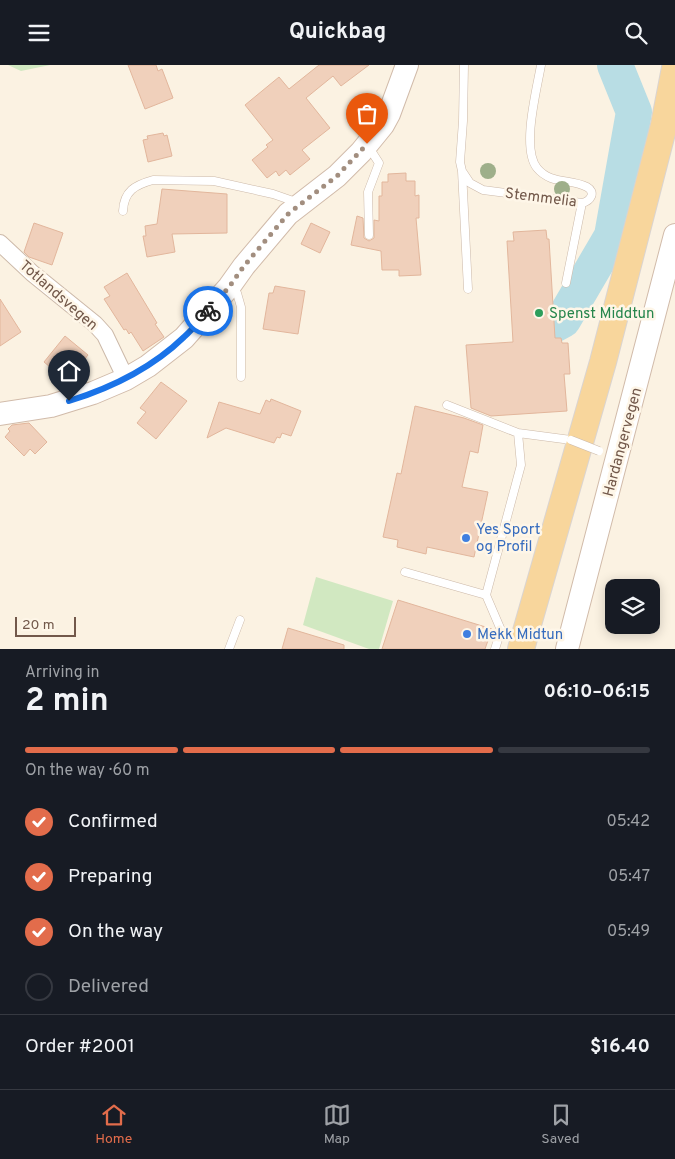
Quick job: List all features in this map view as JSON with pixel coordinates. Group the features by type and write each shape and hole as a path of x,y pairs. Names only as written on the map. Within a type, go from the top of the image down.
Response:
{"main road":[{"path":"0,414 51,406 93,393 126,379 148,366 184,338 229,287 288,214 337,176 367,144 389,114 407,65"},
{"path":"521,649 603,362 664,125 675,68"},
{"name":"Hardangervegen","path":"567,649 609,453 675,235"}],"street":[{"name":"Totlandsvegen","path":"0,243 32,273 95,324 105,335 126,379"}],"lane":[{"path":"464,65 460,162 468,289"},
{"name":"Stemmelia","path":"462,171 470,183 483,190 582,203 587,202 591,197 590,190 585,186 558,181 542,173 535,166 531,152 532,119 541,65"},
{"path":"367,144 379,163 368,192 369,235"},
{"path":"123,211 124,201 132,189 144,182 153,180 214,181 273,194 300,204"},
{"path":"566,283 582,203"},
{"path":"229,287 237,293 240,307 241,377"},
{"path":"447,405 518,433 571,440 609,453"},
{"path":"495,649 501,631 486,595 521,465 518,433"},
{"path":"405,572 486,595"},
{"path":"229,649 240,620"}],"green space":[{"path":"8,65 50,65 21,71"},
{"path":"316,577 393,601 379,649 369,649 303,625"}],"building":[{"path":"128,65 156,65 158,71 162,69 173,98 145,109"},
{"path":"319,65 369,65 341,86 333,76 306,98 330,128 302,150 310,159 290,175 286,170 279,176 276,171 267,178 252,160 268,147 266,145 273,140 245,105 279,77 289,89"},
{"path":"163,133 164,136 167,135 172,156 148,162 143,140 148,139 147,136"},
{"path":"406,173 406,181 415,181 415,196 419,195 419,218 416,218 421,275 399,276 399,270 382,270 381,251 351,245 357,216 363,218 364,238 369,241 374,238 374,220 379,221 379,196 382,196 382,182 388,182 388,174"},
{"path":"162,189 227,194 227,233 172,234 175,252 147,257 143,236 146,236 145,226 157,224"},
{"path":"34,223 63,233 52,265 29,257 24,252"},
{"path":"311,223 330,232 320,253 301,244"},
{"path":"546,230 547,239 549,239 555,338 561,338 562,343 568,343 570,374 564,374 567,411 491,416 471,408 466,345 513,342 507,241 514,241 513,232"},
{"path":"127,273 164,337 143,351 131,332 129,334 126,329 124,330 104,299 110,296 104,287"},
{"path":"275,286 305,291 298,334 263,329 269,293 273,293"},
{"path":"0,299 21,332 0,346"},
{"path":"65,336 88,355 67,381 44,362"},
{"path":"161,382 187,401 156,439 137,423 146,412 140,408"},
{"path":"271,399 301,411 291,436 282,433 280,438 277,437 274,443 226,428 207,438 219,402 260,414 266,400 270,402"},
{"path":"415,406 464,418 483,425 478,453 470,451 462,487 488,492 474,557 427,547 426,554 397,547 398,540 383,537 397,473 401,474"},
{"path":"29,423 47,442 35,454 30,449 24,456 5,437 12,425"},
{"path":"398,600 492,629 485,649 382,649"},
{"path":"288,628 344,645 344,649 282,649"}],"waterway":[{"path":"550,327 563,320 612,236 634,112 615,65"}],"way so far":[{"path":"208,311 288,214 337,176 367,144"}],"place":[{"name":"Spenst Middtun","path":"539,313"},
{"name":"Yes Sport og Profil","path":"466,538"},
{"name":"Mekk Midtun","path":"467,634"}],"route":[{"path":"69,401 126,379 148,366 184,338 208,311"}]}
